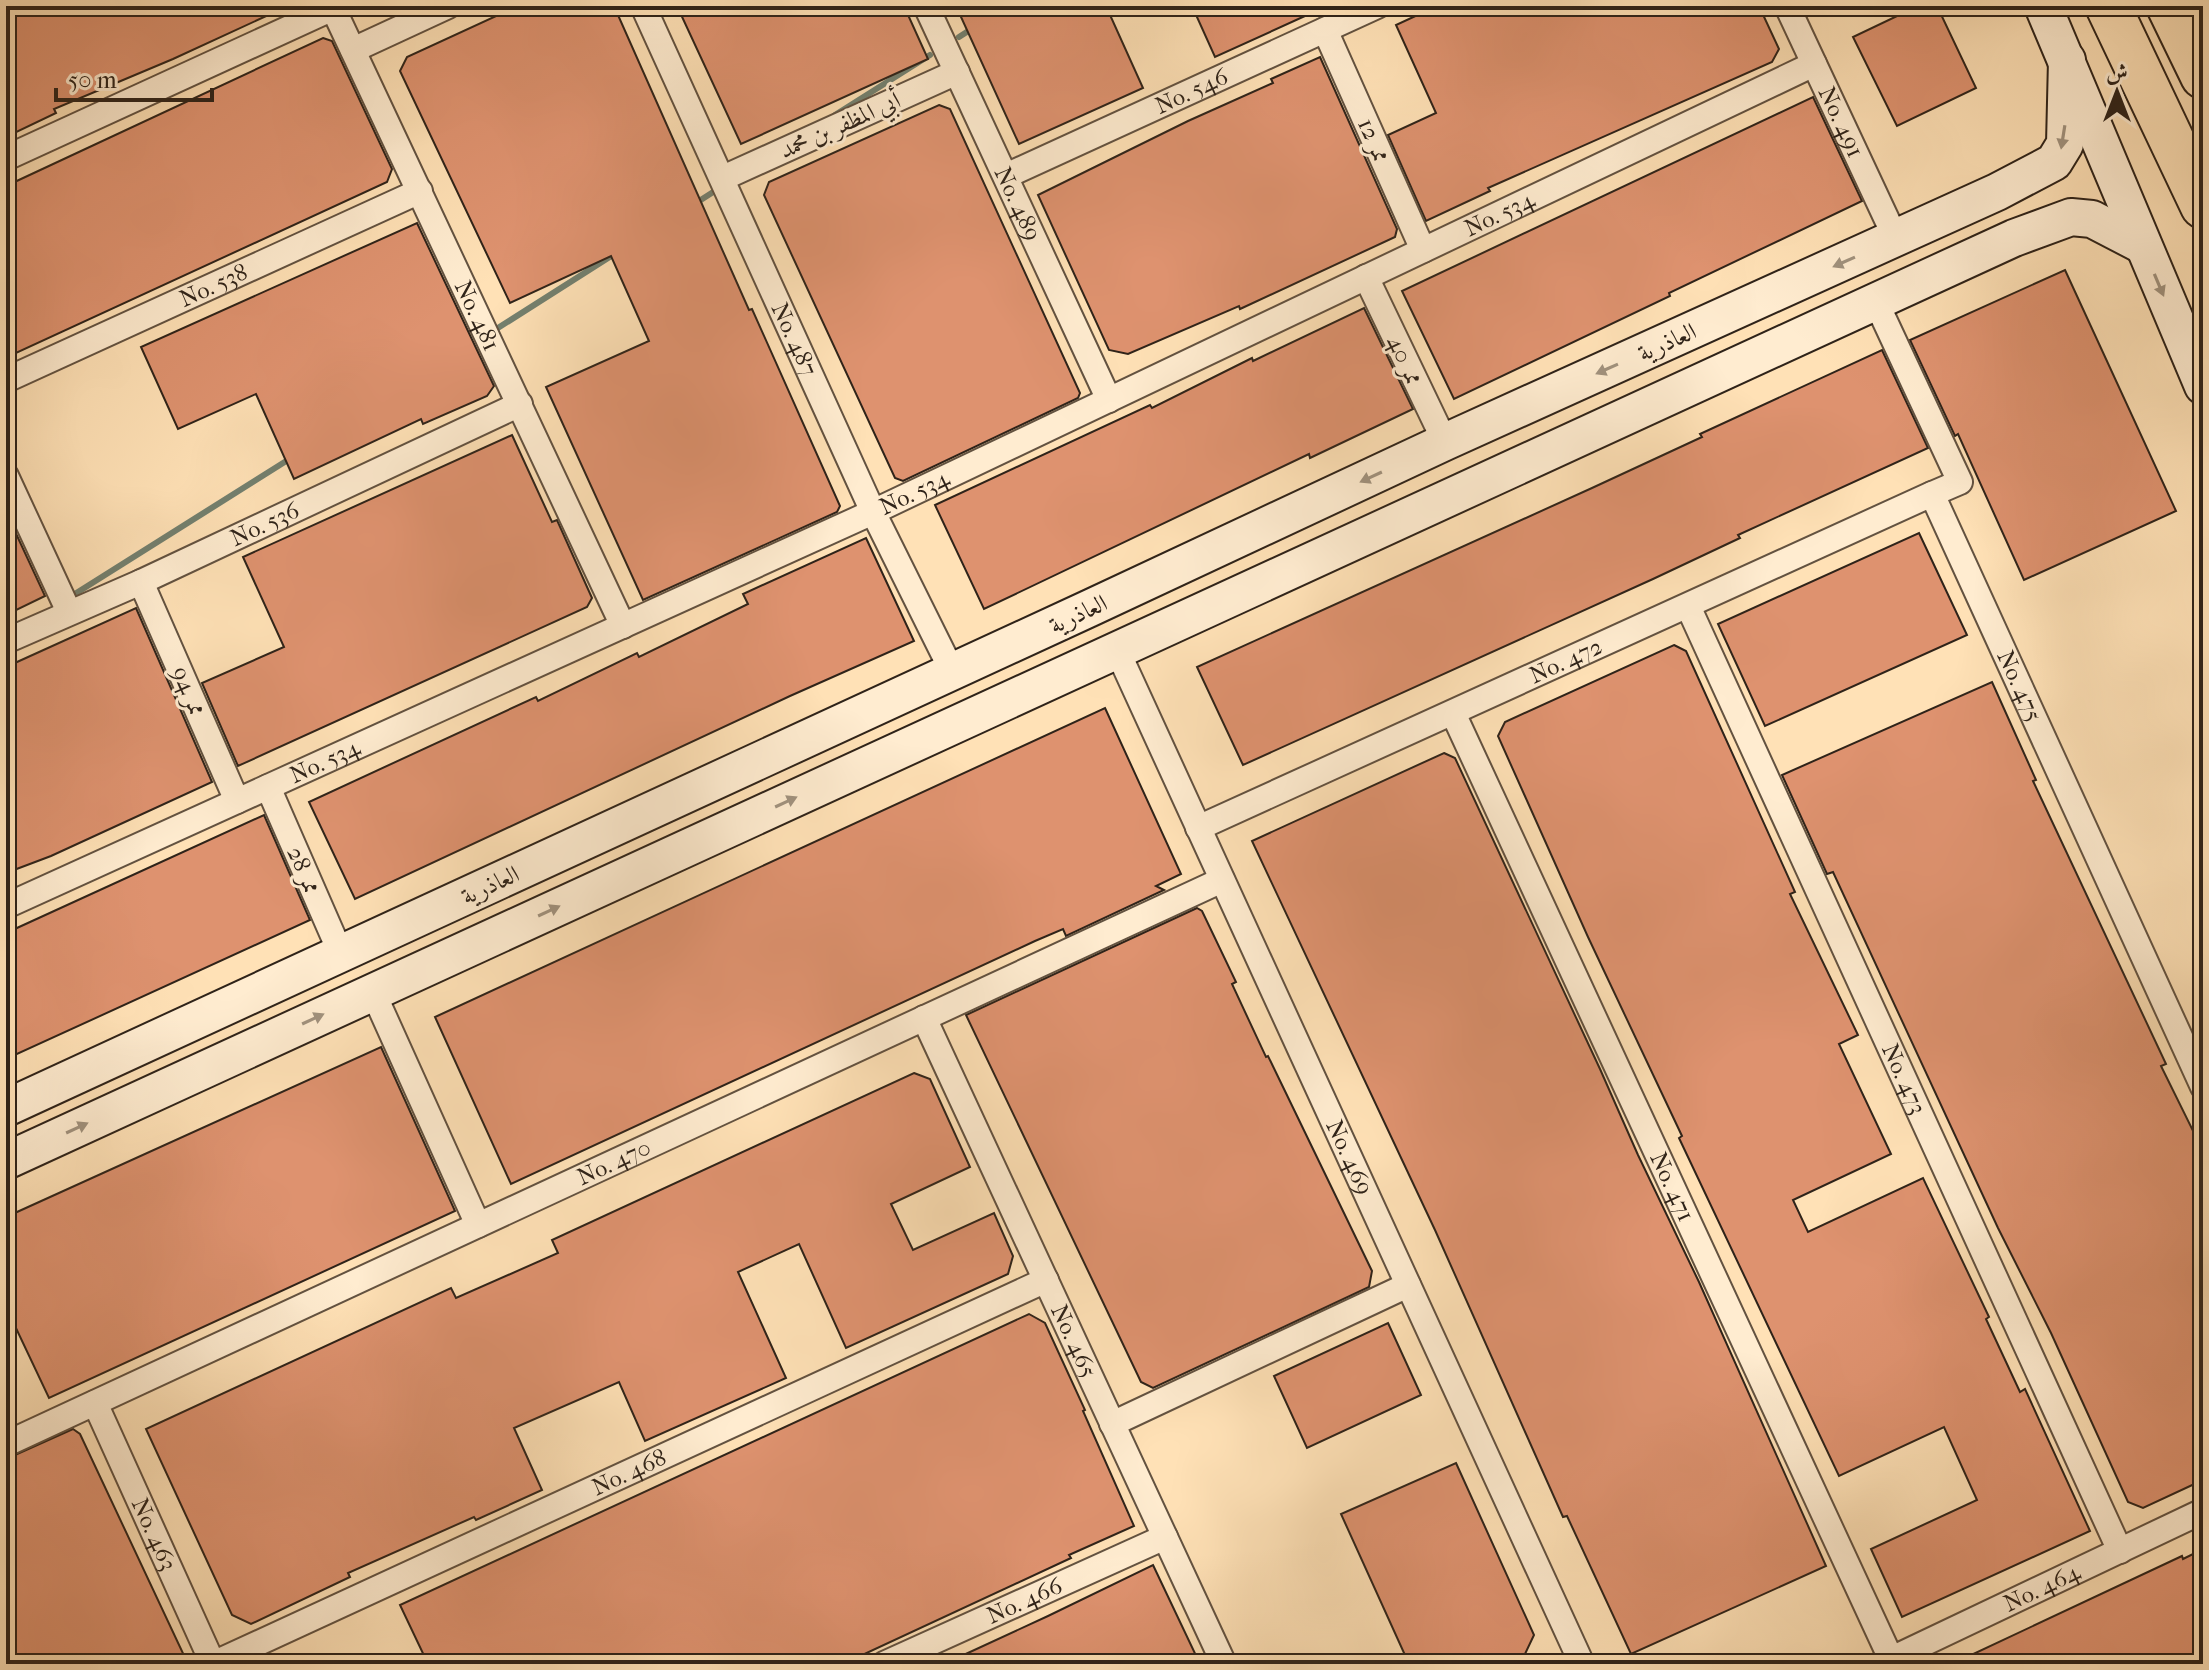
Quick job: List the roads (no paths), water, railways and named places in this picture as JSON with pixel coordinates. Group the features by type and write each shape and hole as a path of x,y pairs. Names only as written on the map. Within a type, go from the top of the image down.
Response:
{"highway":[{"path":"2108,6 2203,206"},
{"path":"2169,6 2201,71"},
{"path":"2182,6 2201,71"}],"street":[{"path":"353,50 448,6"},
{"name":"No. 487","path":"643,6 873,512 952,671"},
{"name":"No. 489","path":"926,6 1109,400"},
{"name":"No. 546","path":"1006,176 1377,6"},
{"name":"No. 491","path":"1787,6 1896,239"},
{"path":"2043,6 2203,386"},
{"path":"6,158 333,7"},
{"name":"No. 481","path":"333,7 623,626"},
{"name":"ممر 12","path":"1325,30 1423,250"},
{"name":"العاذرية","path":"6,1108 1445,442 1997,192 2054,162 2065,144 2067,60"},
{"name":"No. 534","path":"6,906 873,512 1814,64"},
{"name":"أبي المظفر بن محمد","path":"723,178 957,72"},
{"path":"1997,192 2021,189 2030,199 2030,221 2014,238"},
{"name":"No. 538","path":"6,380 420,191"},
{"name":"العاذرية","path":"6,1161 2014,238 2071,217 2092,219 2142,245"},
{"name":"ممر 40","path":"1366,277 1445,442"},
{"path":"1876,302 1960,482 1932,494"},
{"name":"No. 536","path":"6,641 141,582 520,404"},
{"path":"6,476 69,612"},
{"name":"No. 472","path":"1198,828 1932,494"},
{"name":"No. 475","path":"1932,494 2203,1087"},
{"name":"ممر 94","path":"141,582 237,801"},
{"name":"No. 473","path":"1688,606 2120,1551"},
{"path":"1088,609 1113,652"},
{"name":"No. 469","path":"1113,652 1198,828 1582,1664"},
{"name":"No. 471","path":"1453,713 1886,1662"},
{"name":"ممر 28","path":"268,787 341,954"},
{"name":"No. 470","path":"6,1444 1222,880"},
{"path":"373,992 478,1225"},
{"name":"No. 465","path":"924,1018 1224,1664"},
{"path":"98,1066 113,1111"},
{"name":"No. 468","path":"213,1664 1046,1280"},
{"path":"1112,1424 1408,1285"},
{"name":"No. 463","path":"95,1403 213,1664"},
{"name":"No. 464","path":"1886,1662 2203,1511"},
{"name":"No. 466","path":"884,1664 1165,1537"}],"waterway":[{"path":"959,37 973,28"},
{"path":"835,115 930,55"},
{"path":"696,203 721,187"},
{"path":"490,333 616,253"},
{"path":"70,597 291,458"}]}
